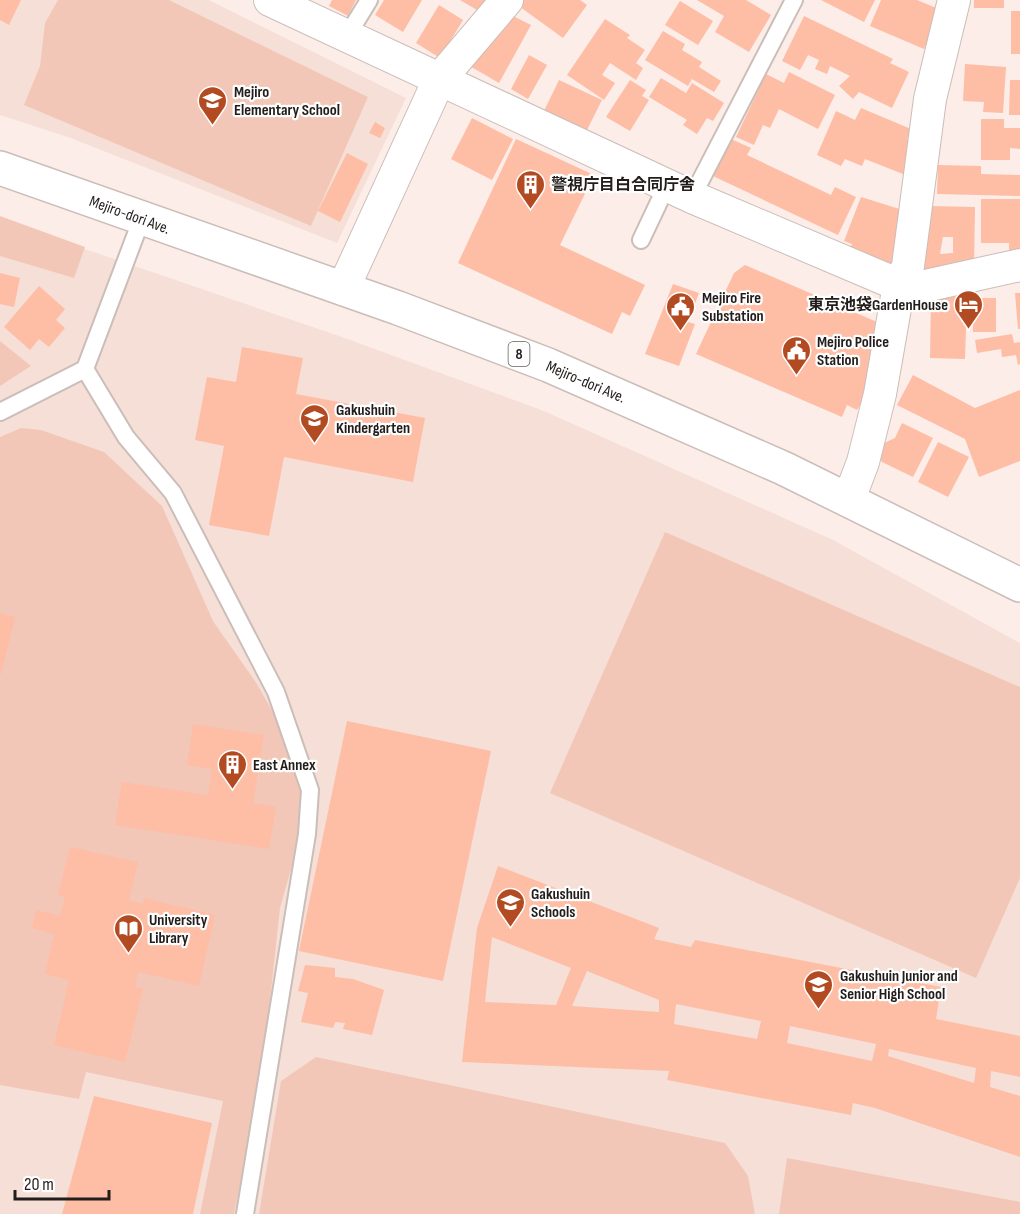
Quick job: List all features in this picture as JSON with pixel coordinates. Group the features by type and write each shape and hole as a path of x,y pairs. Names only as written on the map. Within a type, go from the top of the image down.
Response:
{"main road":[{"name":"Mejiro-dori Ave.","path":"0,168 548,364 849,499 1020,585"}],"street":[{"path":"270,0 680,191 899,285 925,286 1020,265"},
{"path":"343,289 440,80 507,0"},
{"path":"849,499 863,462 880,394 899,285 908,266 930,99 954,0"}],"lane":[{"path":"347,36 369,0"},
{"path":"641,240 680,191 794,0"},
{"path":"0,412 85,369 142,218"},
{"path":"85,369 126,437 173,493 276,692 310,790 307,834 245,1214"}],"shaded area":[{"name":"Mejiro Elementary School","path":"0,0 209,0 406,98 337,243 68,137 0,115"},
{"name":"Mejiro Elementary School","path":"58,0 169,0 368,97 311,226 24,105 40,66 45,23"},
{"path":"0,216 85,247 74,278 0,256"},
{"name":"Gakushuin Schools","path":"0,220 342,337 544,411 833,540 1020,643 1020,1214 0,1214"},
{"path":"0,341 31,366 0,386"},
{"path":"21,428 41,430 104,452 162,506 213,621 257,684 293,748 310,802 280,908 261,1082 234,1214 200,1214 223,1101 86,1072 79,1099 0,1085 0,437"},
{"path":"665,532 1020,687 1020,878 976,978 550,793"},
{"path":"316,1057 725,1143 748,1176 755,1214 259,1214 281,1081"},
{"path":"787,1158 1020,1202 1020,1214 779,1214"}],"building":[{"path":"0,0 21,0 9,25 0,20"},
{"path":"332,0 356,0 348,16 329,6"},
{"path":"384,0 422,0 403,32 375,15"},
{"path":"460,0 490,0 482,13"},
{"path":"519,0 580,0 587,5 563,38 516,4"},
{"path":"697,0 746,0 771,15 749,52 715,32 724,16"},
{"path":"821,0 875,0 864,22"},
{"path":"881,0 917,0 941,10 924,49 870,26"},
{"path":"974,0 1004,0 1004,8 974,8"},
{"path":"680,1 713,21 698,45 665,25"},
{"path":"439,5 463,20 440,58 416,43"},
{"path":"1011,11 1020,11 1020,54 1011,54"},
{"path":"507,13 531,25 499,83 468,65"},
{"path":"804,16 893,59 890,63 909,72 892,108 859,92 853,99 839,86 850,76 830,66 827,74 815,69 819,60 808,55 800,70 782,61"},
{"path":"605,19 630,35 627,38 645,50 636,63 643,68 636,80 610,63 602,75 615,83 604,100 567,75"},
{"path":"663,31 685,44 682,50 702,62 699,67 721,81 714,92 692,79 688,86 645,60"},
{"path":"529,55 547,65 528,99 511,89"},
{"path":"965,64 1006,67 1003,113 983,112 984,102 963,101"},
{"path":"789,72 835,95 818,129 779,109 770,128 763,125 754,145 736,137 766,74 784,83"},
{"path":"661,78 686,93 692,83 724,103 713,121 707,118 697,134 683,125 687,120 649,97"},
{"path":"559,80 602,100 585,134 543,113"},
{"path":"630,80 646,90 642,96 649,100 630,131 606,117"},
{"path":"1010,80 1020,80 1020,115 1009,115"},
{"path":"861,108 911,129 907,139 918,144 913,178 865,159 862,166 845,159 841,166 817,155 836,111 855,120"},
{"path":"472,118 513,139 492,180 451,159"},
{"path":"981,119 1004,119 1004,128 1020,128 1020,149 1010,148 1010,160 981,160"},
{"path":"375,122 385,128 380,138 369,133"},
{"name":"警視庁目白合同庁舎","path":"516,139 594,175 560,245 645,285 630,316 622,312 612,334 458,263"},
{"path":"731,139 751,148 747,155 831,195 835,187 856,197 838,235 713,176"},
{"path":"347,153 368,164 340,222 318,211"},
{"path":"938,165 981,166 981,174 1020,175 1020,196 937,194"},
{"path":"861,197 906,211 896,269 848,252 852,244 844,241"},
{"path":"981,199 1020,199 1020,253 1009,253 1009,243 981,243"},
{"path":"929,206 975,207 974,268 930,272 924,270 922,266","holes":["943,237 953,237 953,253 940,254"]},
{"path":"745,265 877,322 870,388 857,410 847,405 842,417 696,354 734,273"},
{"path":"0,273 20,278 14,307 0,304"},
{"path":"673,284 699,293 688,322 695,324 679,366 645,354"},
{"path":"39,286 65,309 56,320 65,328 49,347 39,339 30,350 4,327"},
{"path":"1015,293 1020,293 1020,329 1018,329"},
{"path":"931,296 967,297 965,359 930,358"},
{"path":"973,298 996,298 996,332 973,332"},
{"path":"1012,334 1014,343 1020,342 1020,364 1018,365 1016,355 1002,357 1001,349 977,353 975,340"},
{"name":"Gakushuin Kindergarten","path":"242,347 303,358 296,394 425,418 413,482 284,457 269,536 209,525 224,446 195,440 207,377 236,382"},
{"path":"913,375 975,408 1020,390 1020,461 979,477 965,439 897,405"},
{"path":"902,423 933,438 913,477 882,462 879,456 882,444 895,438"},
{"path":"938,442 969,457 948,497 918,482"},
{"path":"0,613 15,617 1,674 0,674"},
{"path":"347,721 491,751 443,981 299,951"},
{"name":"East Annex","path":"193,724 264,735 253,803 276,807 269,849 115,825 122,782 208,795 212,769 187,765"},
{"name":"University Library","path":"70,847 138,862 129,900 143,904 144,898 215,915 199,986 138,972 135,987 143,989 125,1062 54,1045 69,980 45,974 54,934 32,928 36,910 60,916 65,897 58,895"},
{"name":"Gakushuin Junior and Senior High School","path":"498,866 659,928 654,939 691,947 695,940 941,987 936,1019 1020,1036 1020,1077 991,1071 990,1087 1020,1096 1020,1157 875,1108 853,1103 851,1115 667,1080 669,1071 462,1062 477,928","holes":["492,937 571,968 556,1005 485,1002","587,971 659,1000 659,1012 572,1006","676,1004 761,1021 757,1039 674,1024","790,1026 876,1044 872,1061 787,1043","889,1049 976,1068 974,1083 888,1056"]},
{"path":"305,965 335,968 335,977 353,979 384,990 372,1035 343,1029 345,1023 335,1022 333,1028 301,1022 308,993 298,991"},
{"path":"94,1096 212,1123 193,1214 62,1214"}],"place":[{"name":"Mejiro Elementary School","path":"213,126"},
{"name":"警視庁目白合同庁舎","path":"530,210"},
{"name":"東京池袋GardenHouse","path":"969,330"},
{"name":"Mejiro Fire Substation","path":"681,332"},
{"name":"Mejiro Police Station","path":"796,376"},
{"name":"Gakushuin Kindergarten","path":"315,444"},
{"name":"East Annex","path":"232,790"},
{"name":"Gakushuin Schools","path":"510,928"},
{"name":"University Library","path":"128,954"},
{"name":"Gakushuin Junior and Senior High School","path":"819,1010"}]}
